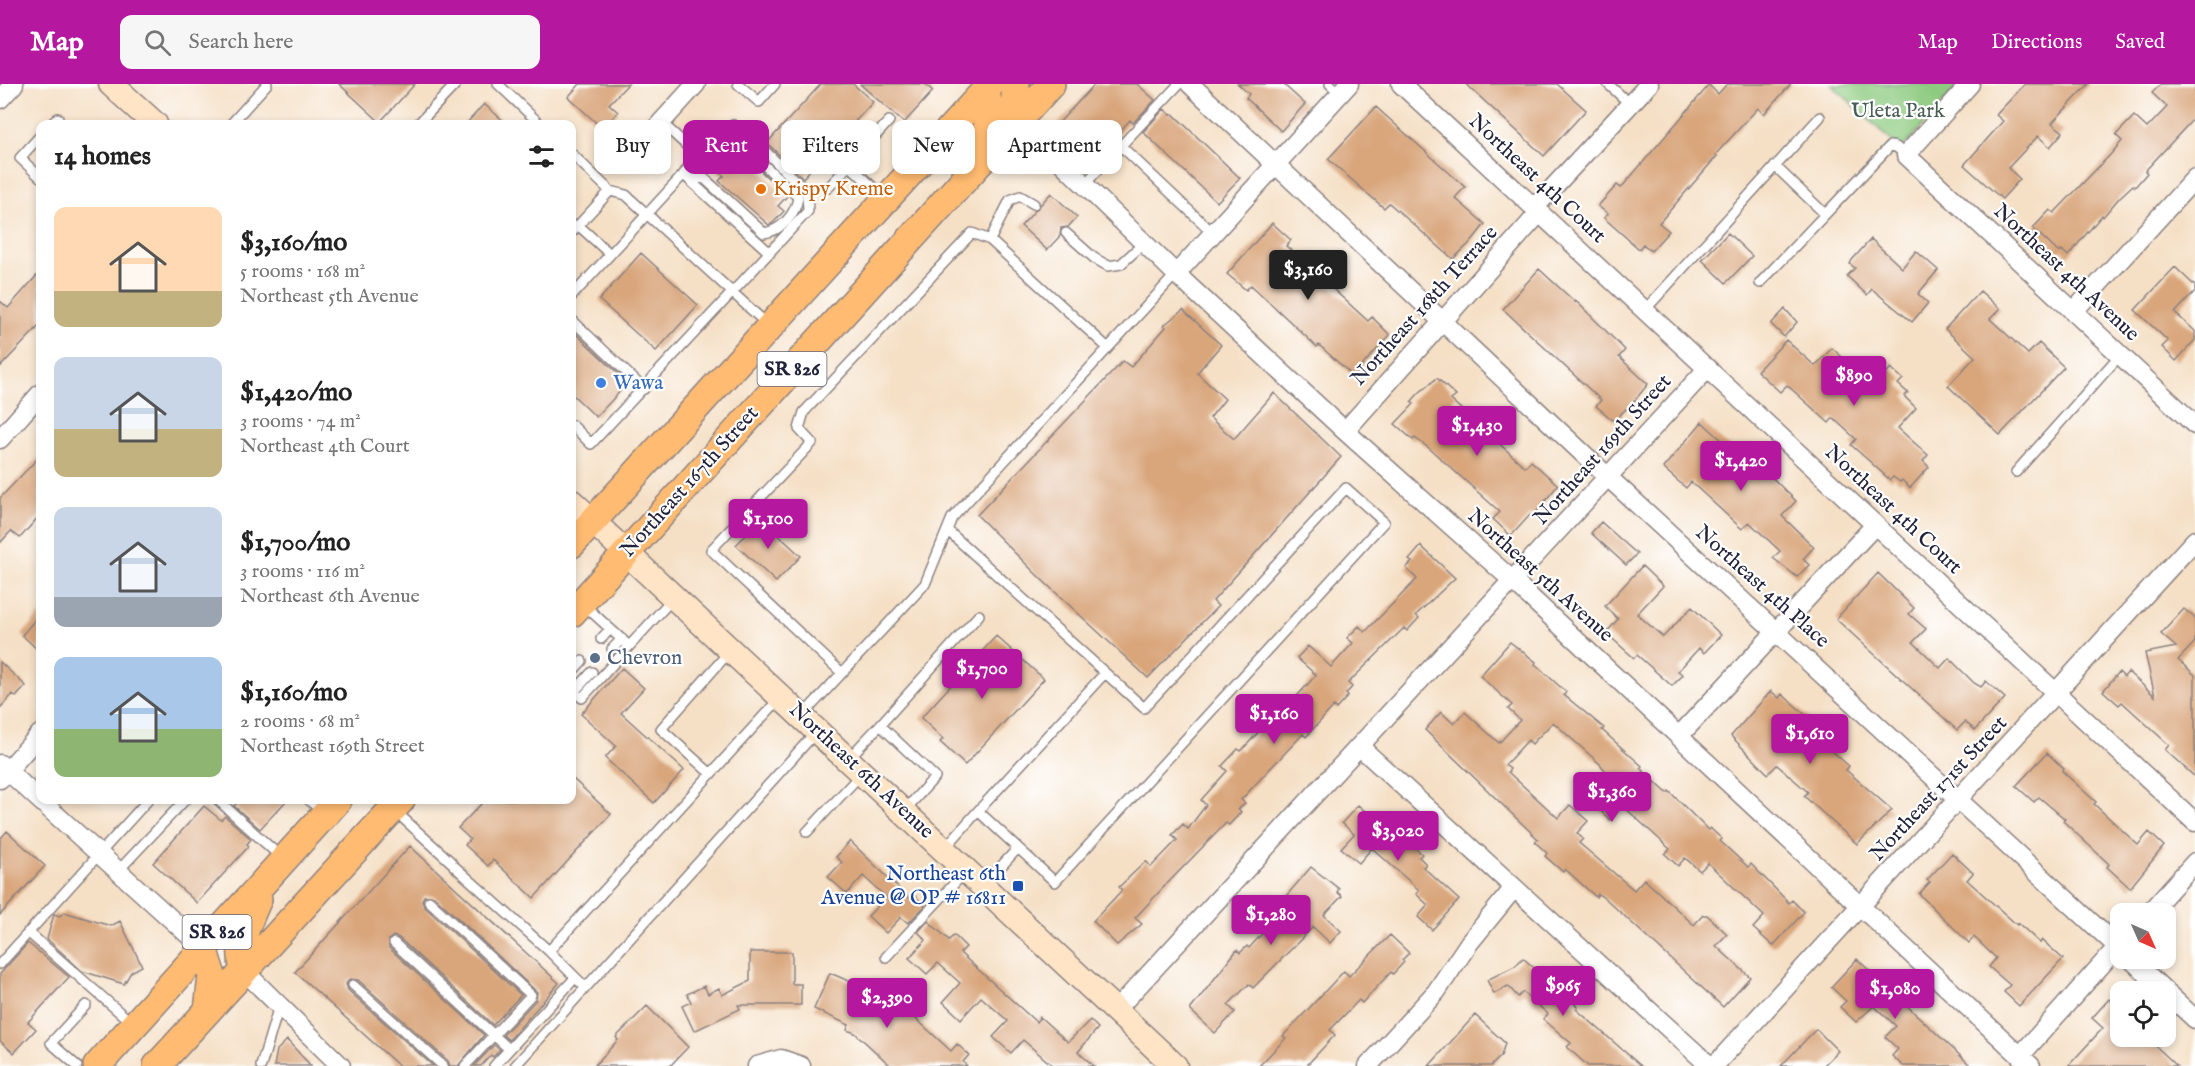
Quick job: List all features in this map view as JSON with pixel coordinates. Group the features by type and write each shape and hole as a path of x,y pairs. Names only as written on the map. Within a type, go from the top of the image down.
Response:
{"main road":[{"path":"111,84 151,120"},
{"path":"1016,84 1014,109 1018,120"},
{"name":"Northeast 167th Street","path":"1018,120 1051,84"},
{"path":"975,164 990,123 990,104 984,86"},
{"name":"SR 826","path":"576,540 886,199 984,86"},
{"name":"Northeast 167th Street","path":"975,167 987,154"},
{"name":"Northeast 167th Street","path":"576,608 968,174"},
{"name":"Northeast 6th Avenue","path":"576,506 1176,1066"},
{"name":"SR 826","path":"97,1066 276,868 324,804"},
{"name":"SR 826","path":"157,1066 397,804"},
{"path":"244,971 240,955 242,936 276,868"},
{"path":"203,948 213,976 208,1010"}],"street":[{"path":"0,99 14,84"},
{"path":"663,120 696,84"},
{"name":"Northeast 4th Place","path":"1190,84 1609,478 2110,938"},
{"name":"Northeast 4th Court","path":"1401,84 2195,822"},
{"name":"Northeast 168th Terrace","path":"1345,431 1649,84"},
{"path":"1906,154 1970,84"},
{"path":"1176,274 1275,164 1340,87"},
{"name":"Northeast 4th Avenue","path":"1906,154 2195,424"},
{"name":"Northeast 5th Avenue","path":"1073,174 1176,274 1345,431 1513,581 1680,735 2025,1061"},
{"path":"2073,312 2195,178"},
{"name":"Northeast 169th Street","path":"1115,1011 1708,368"},
{"path":"0,439 36,398"},
{"path":"1680,735 1875,525"},
{"name":"Northeast 171st Street","path":"1714,1066 2057,694 2195,540"},
{"path":"36,738 2,771 36,800"},
{"path":"1360,747 1513,889 1710,1066"},
{"path":"41,804 203,948"},
{"path":"2158,903 2195,862"},
{"path":"1368,1066 1436,992 1469,943 1513,889"},
{"path":"2025,1061 2110,963"},
{"name":"Northeast 4th Place","path":"2142,969 2155,981"},
{"path":"244,971 341,1066"},
{"name":"Northeast 4th Place","path":"2176,1001 2195,1019"},
{"path":"756,1066 781,1059 801,1066"}],"lane":[{"path":"235,120 267,84"},
{"path":"422,120 456,84"},
{"path":"498,84 536,120"},
{"path":"738,84 759,102 775,84"},
{"path":"1122,145 1179,84"},
{"path":"1608,84 1630,105"},
{"path":"1646,310 1820,117"},
{"path":"880,130 888,121"},
{"path":"671,131 683,142"},
{"path":"36,140 20,158 36,173"},
{"path":"1760,283 1890,146 1906,154"},
{"path":"1122,147 1213,233"},
{"path":"576,428 591,444 808,211 807,192 769,155"},
{"path":"576,158 610,191 626,195 648,214 770,327"},
{"path":"1775,166 1825,214"},
{"path":"683,175 705,179 764,233 775,231 796,209 798,197 769,169"},
{"path":"828,188 841,174"},
{"path":"859,174 886,199"},
{"path":"1084,185 1094,174"},
{"path":"576,292 683,175"},
{"path":"683,175 770,253"},
{"path":"576,228 610,191"},
{"path":"990,240 1010,200 1020,196 1034,204"},
{"path":"576,230 610,254"},
{"path":"842,673 711,550 812,442 800,429 804,412 972,233 990,240 1108,348"},
{"path":"1066,233 1094,258 1108,266 1121,264 1144,243"},
{"path":"515,1066 810,723 842,673 925,584 952,518 1176,274"},
{"path":"576,324 644,388"},
{"path":"2016,472 2120,355"},
{"path":"947,530 1144,708 1346,488 1384,522 1055,882 978,812"},
{"path":"576,693 582,698 626,642 675,596"},
{"path":"576,608 610,628 626,642"},
{"path":"807,832 855,766 880,725 979,615"},
{"path":"601,639 610,628"},
{"path":"612,649 626,642"},
{"path":"711,774 662,729 732,650"},
{"path":"576,668 582,661"},
{"path":"576,687 592,672"},
{"path":"944,849 1105,673"},
{"path":"549,951 781,696"},
{"path":"880,725 935,777 904,811"},
{"path":"0,964 144,804"},
{"path":"118,871 181,804"},
{"path":"221,804 276,868"},
{"path":"397,804 453,864 585,987"},
{"path":"886,957 975,878 1018,848"},
{"path":"429,901 531,995 465,1066"},
{"path":"28,932 134,1025"},
{"path":"394,943 510,1049"},
{"path":"494,1066 575,978"},
{"path":"353,985 443,1066"},
{"path":"77,1066 51,1043 86,1005"},
{"path":"261,1066 279,1006"}],"green space":[{"name":"Uleta Park","path":"1831,84 1960,84 1901,150"}],"building":[{"path":"339,84 415,84 382,120 378,120"},
{"path":"580,84 628,84 609,104 618,112 611,120 594,121 568,97"},
{"path":"821,84 853,84 873,102 856,120 788,120"},
{"path":"860,84 925,84 933,91 907,120 901,120"},
{"path":"1095,84 1137,84 1155,100 1133,123 1130,120 1122,129 1122,120 1061,120"},
{"path":"1238,84 1283,84 1305,104 1281,131 1246,98 1249,94"},
{"path":"1466,84 1557,84 1586,110 1544,156"},
{"path":"1727,84 1791,84 1764,114 1758,108 1715,155 1717,156 1659,223 1669,231 1651,251 1643,244 1639,249 1604,218 1608,214 1598,206 1617,185 1621,188 1709,85 1718,94"},
{"path":"2025,84 2089,84 2052,123 2063,132 2050,147 2038,136 2008,168 2020,179 2002,199 1964,165 2003,121 1996,115"},
{"path":"2161,84 2195,84 2195,117 2145,171 2147,173 2135,187 2133,185 2103,217 2102,215 2068,256 2062,250 2059,253 2033,228 2050,210 2054,213 2110,155 2122,141 2116,135 2134,116 2147,128 2167,107 2152,93"},
{"path":"484,104 502,120 470,120"},
{"path":"1376,107 1465,187 1455,198 1485,224 1471,242 1453,259 1389,203 1384,208 1328,159"},
{"path":"1164,109 1171,115 1173,114 1240,178 1217,202 1143,132"},
{"path":"781,128 781,157 769,145 769,141"},
{"path":"722,174 764,174 787,196 778,206 784,211 769,225 719,181 724,176"},
{"path":"1051,193 1077,217 1068,227 1061,228 1060,236 1047,250 1021,226"},
{"path":"1272,223 1291,240 1286,246 1368,321 1372,317 1390,335 1353,376 1319,345 1317,347 1251,285 1246,290 1227,274"},
{"path":"1728,233 1752,256 1726,283 1702,260"},
{"path":"1871,239 1902,268 1916,251 1938,270 1918,294 1928,303 1912,322 1872,289 1867,295 1847,276 1855,268 1850,264 1852,260"},
{"name":"Wawa","path":"641,253 698,305 656,351 599,300"},
{"path":"2175,267 2195,286 2195,291 2175,313 2195,331 2195,340 2176,361 2162,347 2168,341 2135,310"},
{"path":"1539,269 1576,301 1625,350 1619,357 1648,384 1628,409 1614,421 1596,406 1601,400 1503,309"},
{"path":"36,276 36,329 0,367 0,301 8,308"},
{"path":"1980,291 2000,309 1990,319 2028,354 2039,343 2064,367 2000,435 1948,386 1975,357 1945,329"},
{"path":"1785,309 1797,322 1784,337 1771,324"},
{"path":"1183,310 1221,345 1197,373 1225,399 1210,418 1234,439 1274,393 1341,457 1213,601 1218,606 1148,678 1041,579 977,515 1123,361 1131,367 1166,327 1164,325"},
{"path":"576,334 628,383 596,417 576,398"},
{"path":"1786,340 1815,366 1832,348 1874,386 1891,368 1903,379 1898,384 1908,393 1904,396 1916,408 1898,428 1928,455 1923,461 1929,467 1910,488 1902,480 1900,482 1893,477 1890,480 1851,445 1856,439 1833,418 1829,423 1787,385 1780,392 1757,371"},
{"path":"1437,378 1456,396 1451,400 1525,467 1531,461 1558,485 1532,517 1530,515 1511,536 1493,519 1500,512 1430,449 1415,438 1413,440 1395,424 1414,404 1411,402 1419,393"},
{"path":"1702,422 1736,453 1741,447 1796,501 1782,516 1814,547 1803,559 1809,565 1797,577 1773,558 1780,551 1749,522 1742,529 1691,482 1686,488 1663,468"},
{"path":"36,460 36,520 20,538 11,531 0,543 0,498"},
{"path":"761,519 801,556 776,582 736,545"},
{"path":"1601,522 1637,554 1626,565 1591,533"},
{"path":"1421,546 1455,578 1416,615 1419,618 1407,631 1404,628 1348,683 1352,687 1346,694 1348,696 1336,709 1334,706 1306,737 1303,734 1266,773 1241,800 1245,803 1238,810 1241,812 1229,825 1226,823 1161,890 1135,918 1142,924 1117,945 1093,921 1122,890 1119,887 1146,861 1151,867 1177,840 1172,835 1183,824 1188,829 1206,805 1201,800 1227,771 1222,766 1238,749 1241,751 1276,713 1279,715 1316,675 1297,658 1308,646 1331,667 1353,643 1347,638 1359,626 1365,632 1417,579 1406,568 1412,562 1409,560"},
{"path":"1642,566 1663,586 1637,614 1663,637 1692,607 1721,635 1704,653 1699,648 1678,671 1683,675 1672,686 1637,655 1634,658 1606,633 1618,619 1605,606"},
{"path":"1878,573 1914,608 1909,614 1926,629 1913,642 1940,668 1949,658 1974,683 1981,687 1986,681 2005,698 1975,730 1965,722 1957,730 1836,619"},
{"path":"2184,609 2195,618 2195,642 2178,660 2195,675 2195,777 2165,750 2169,745 2122,702 2119,705 2103,691 2119,672 2124,677 2128,672 2155,696 2145,653 2176,647 2161,634"},
{"path":"36,619 36,648 22,635"},
{"path":"996,636 1044,679 965,765 940,742 943,739 921,718"},
{"path":"1510,642 1536,662 1535,664 1566,692 1564,695 1604,728 1602,730 1642,766 1640,768 1667,793 1669,791 1708,830 1710,828 1722,839 1720,841 1748,867 1751,864 1789,903 1792,900 1804,912 1773,946 1753,928 1764,916 1708,863 1700,871 1685,858 1678,866 1665,854 1670,849 1623,806 1610,820 1597,807 1617,785 1600,764 1553,722 1532,744 1528,740 1505,765 1510,769 1508,772 1558,818 1570,805 1588,821 1577,833 1583,839 1579,843 1634,890 1644,879 1694,925 1703,915 1707,915 1727,934 1716,946 1750,977 1723,1007 1607,900 1598,894 1596,897 1565,869 1563,872 1545,856 1547,853 1535,842 1538,839 1425,730 1441,712 1454,724 1465,712 1499,743 1520,720 1508,709 1512,705 1480,676"},
{"path":"0,662 26,686 16,697 13,694 0,708"},
{"path":"622,668 644,688 621,713 684,770 654,803 605,758 616,746 581,714"},
{"path":"1771,691 1779,698 1782,694 1809,718 1806,721 1818,732 1815,736 1849,766 1846,770 1892,810 1857,844 1804,796 1808,792 1777,765 1768,774 1731,736"},
{"path":"2047,753 2064,769 2062,771 2096,802 2094,804 2138,845 2149,832 2164,846 2130,888 2107,867 2109,864 2063,821 2065,819 2039,797 2034,802 2016,786"},
{"path":"576,782 611,814 534,898 493,860 488,866 465,845 470,839 458,828 481,804 576,804"},
{"path":"236,804 283,804 260,829 234,806"},
{"path":"1358,805 1377,821 1380,818 1422,854 1419,857 1426,864 1423,867 1459,900 1432,930 1418,917 1428,905 1416,894 1419,890 1372,848 1359,863 1341,848 1354,834 1342,823"},
{"path":"204,806 221,820 225,816 251,839 247,844 249,846 197,903 153,863"},
{"path":"7,831 45,866 0,915 0,839"},
{"path":"850,841 909,898 913,894 925,906 908,923 901,917 886,933 868,916 886,897 863,876 847,894 828,877 842,862 836,857"},
{"path":"410,846 559,983 509,1040 503,1035 536,1000 537,992 434,896 424,896 422,900 424,906 521,995 493,1025 399,938 393,936 389,939 389,948 484,1035 458,1066 450,1066 448,1061 358,980 350,979 346,984 348,990 433,1066 399,1066 295,972"},
{"path":"1952,853 1973,873 1967,880 2017,925 2018,923 2040,943 2042,940 2063,959 2019,1006 2004,992 2010,985 1989,967 1996,958 1974,937 1969,943 1919,894 1930,882 1927,880"},
{"path":"1311,867 1339,889 1337,892 1342,896 1324,915 1341,931 1330,943 1313,927 1253,988 1249,984 1228,1005 1235,1012 1215,1033 1190,1010 1237,950 1240,953 1247,946 1249,948 1274,921 1269,916"},
{"path":"64,912 111,926 120,921 142,966 131,972 124,984 82,971 47,939 54,914 60,916"},
{"path":"928,921 949,940 954,935 966,947 960,953 1036,1022 1040,1017 1068,1042 1090,1020 1098,1028 1078,1052 1094,1066 1053,1066 1023,1040 1011,1053 993,1037 1008,1021 981,997 961,1019 943,1002 960,983 938,963 927,974 909,958 926,940 918,932"},
{"path":"1390,935 1409,953 1402,960 1404,962 1393,974 1391,972 1362,1003 1359,1000 1330,1030 1335,1035 1306,1066 1259,1066 1286,1038 1283,1036 1344,971 1349,976"},
{"path":"28,943 69,977 28,1022 36,1029 14,1053 0,1041 0,974"},
{"path":"750,952 792,952 792,984 801,984 801,1005 738,1005 740,1009 694,1031 682,1006 691,1002 687,994 704,986 708,994 719,988 722,995 750,981"},
{"path":"1523,958 1578,1007 1576,1009 1641,1066 1588,1066 1567,1047 1571,1043 1543,1019 1548,1014 1523,992 1518,997 1508,986 1494,994 1487,980 1515,966"},
{"path":"1857,959 1971,1066 1903,1066 1892,1056 1898,1049 1885,1037 1896,1026 1874,1006 1856,1022 1840,1007 1846,1001 1831,987"},
{"path":"830,973 863,987 858,999 863,1001 860,1007 887,1020 901,1005 951,1051 957,1044 969,1055 963,1062 967,1066 891,1066 855,1033 847,1030 849,1025 814,1009"},
{"path":"2109,999 2110,1047 2157,1047 2177,1066 2068,1066 2103,1028 2092,1018"},
{"path":"647,1006 688,1047 670,1066 594,1066 618,1040 616,1037"},
{"path":"1475,1015 1505,1043 1501,1056 1491,1066 1429,1066"},
{"path":"1816,1029 1838,1051 1823,1066 1781,1066"},
{"path":"287,1040 311,1066 274,1066 277,1050"},
{"path":"494,1045 500,1050 493,1057 491,1055 481,1066 474,1066"}],"place":[{"name":"Krispy Kreme","path":"761,189"},
{"name":"Wawa","path":"601,383"},
{"name":"Chevron","path":"595,658"},
{"name":"Northeast 6th Avenue @ OP # 16811","path":"1018,886"}]}
